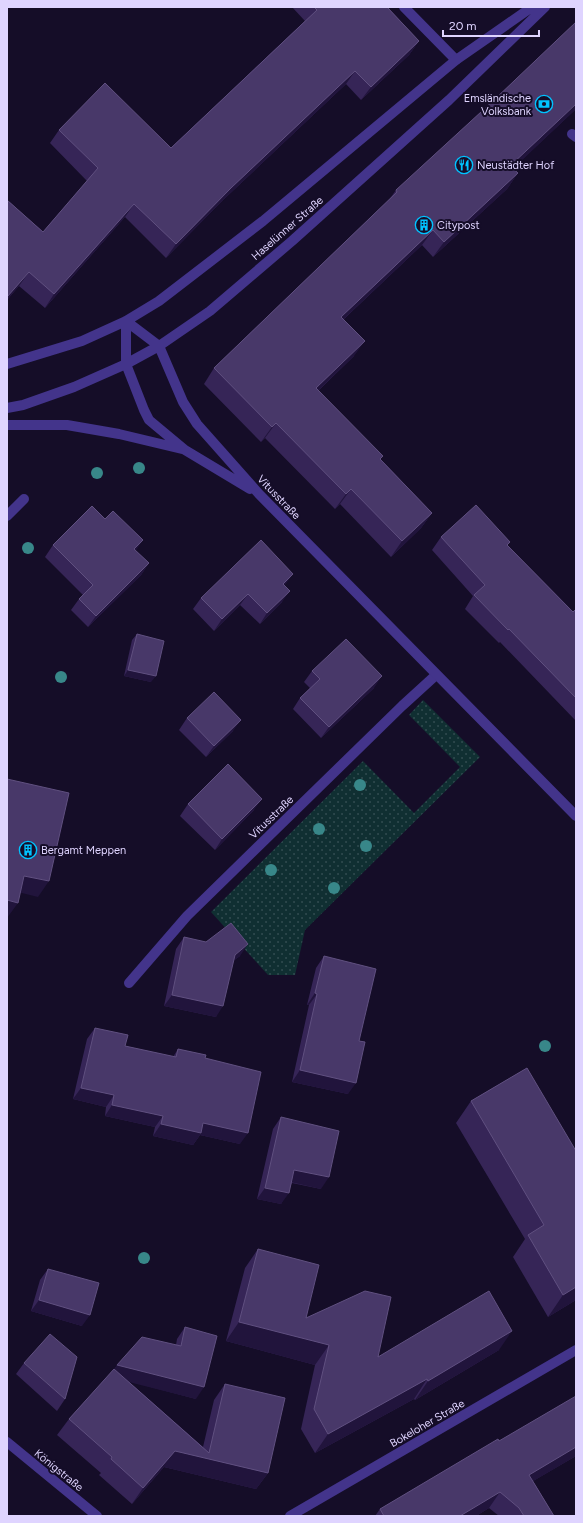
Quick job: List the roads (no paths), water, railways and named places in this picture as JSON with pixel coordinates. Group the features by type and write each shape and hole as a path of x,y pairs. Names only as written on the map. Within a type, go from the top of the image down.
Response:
{"street":[{"path":"404,7 456,60"},
{"name":"Haselünner Straße","path":"7,364 82,341 126,321 159,301 263,221 456,60 532,7"},
{"name":"Haselünner Straße","path":"7,408 23,405 74,387 126,364 159,346 210,311 292,241 449,100 545,7"},
{"path":"126,321 126,364 144,410 150,420 185,450 258,494"},
{"name":"Vitusstraße","path":"126,321 159,346 183,402 197,424 258,494 576,816"},
{"path":"7,425 67,425 119,434 185,450"},
{"path":"7,516 24,499"},
{"name":"Vitusstraße","path":"129,983 187,916 396,711 436,675"},
{"name":"Bokeloher Straße","path":"290,1516 576,1350"},
{"name":"Königstraße","path":"7,1442 97,1516"}],"place":[{"name":"Emsländische Volksbank","path":"544,104"},
{"name":"Neustädter Hof","path":"464,165"},
{"name":"Citypost","path":"424,225"},
{"name":"Bergamt Meppen","path":"28,850"}]}
